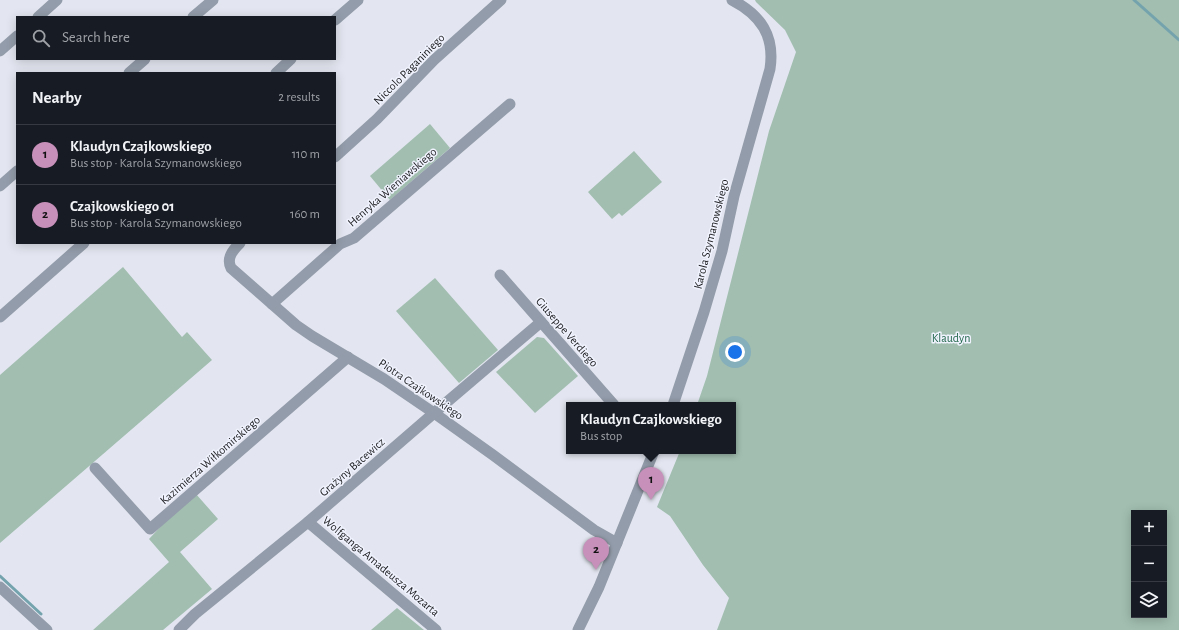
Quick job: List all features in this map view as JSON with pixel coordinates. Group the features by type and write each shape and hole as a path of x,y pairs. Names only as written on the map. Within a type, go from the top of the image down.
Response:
{"street":[{"path":"39,16 57,0"},
{"path":"194,16 213,0"},
{"path":"336,19 358,0"},
{"name":"Niccolo Paganiniego","path":"336,156 377,119 434,60 501,0"},
{"name":"Karola Szymanowskiego","path":"674,402 704,312 722,251 729,215 770,69 772,55 768,37 764,28 755,15 732,0"},
{"path":"0,51 16,37"},
{"path":"130,72 144,60"},
{"path":"277,72 290,60"},
{"name":"Henryka Wieniawskiego","path":"272,304 340,244 354,238 510,104"},
{"path":"0,186 16,172"},
{"path":"0,317 83,244"},
{"name":"Piotra Czajkowskiego","path":"238,245 230,257 229,264 231,268 296,325 384,379 434,413 594,530 616,544"},
{"name":"Giuseppe Verdiego","path":"500,275 611,402"},
{"name":"Grażyny Bacewicz","path":"179,630 195,614 308,522 541,322"},
{"name":"Kazimierza Wiłkomirskiego","path":"95,468 150,528 348,357"},
{"path":"578,630 599,587 653,454"},
{"name":"Wolfganga Amadeusza Mozarta","path":"308,522 436,630"},
{"path":"0,587 47,630"}],"green space":[{"name":"Klaudyn","path":"755,0 1179,0 1179,630 717,630 729,598 703,565 670,516 657,507 679,454 736,454 736,402 698,402 707,376 769,131 796,52 785,30"},
{"path":"430,124 450,148 390,200 370,176"},
{"path":"634,151 662,182 622,216 619,213 612,219 588,192"},
{"path":"123,267 182,337 187,332 212,360 0,543 0,375"},
{"path":"435,278 498,350 459,383 396,311"},
{"path":"537,337 544,338 578,376 535,413 496,372"},
{"path":"196,494 218,519 180,552 212,589 163,630 93,630 169,562 149,539"},
{"path":"397,608 424,630 371,630"}],"waterway":[{"path":"1134,0 1179,40"},
{"path":"0,576 41,614"}],"place":[{"name":"Klaudyn Czajkowskiego","path":"651,500"},
{"name":"Czajkowskiego 01","path":"596,570"}]}
